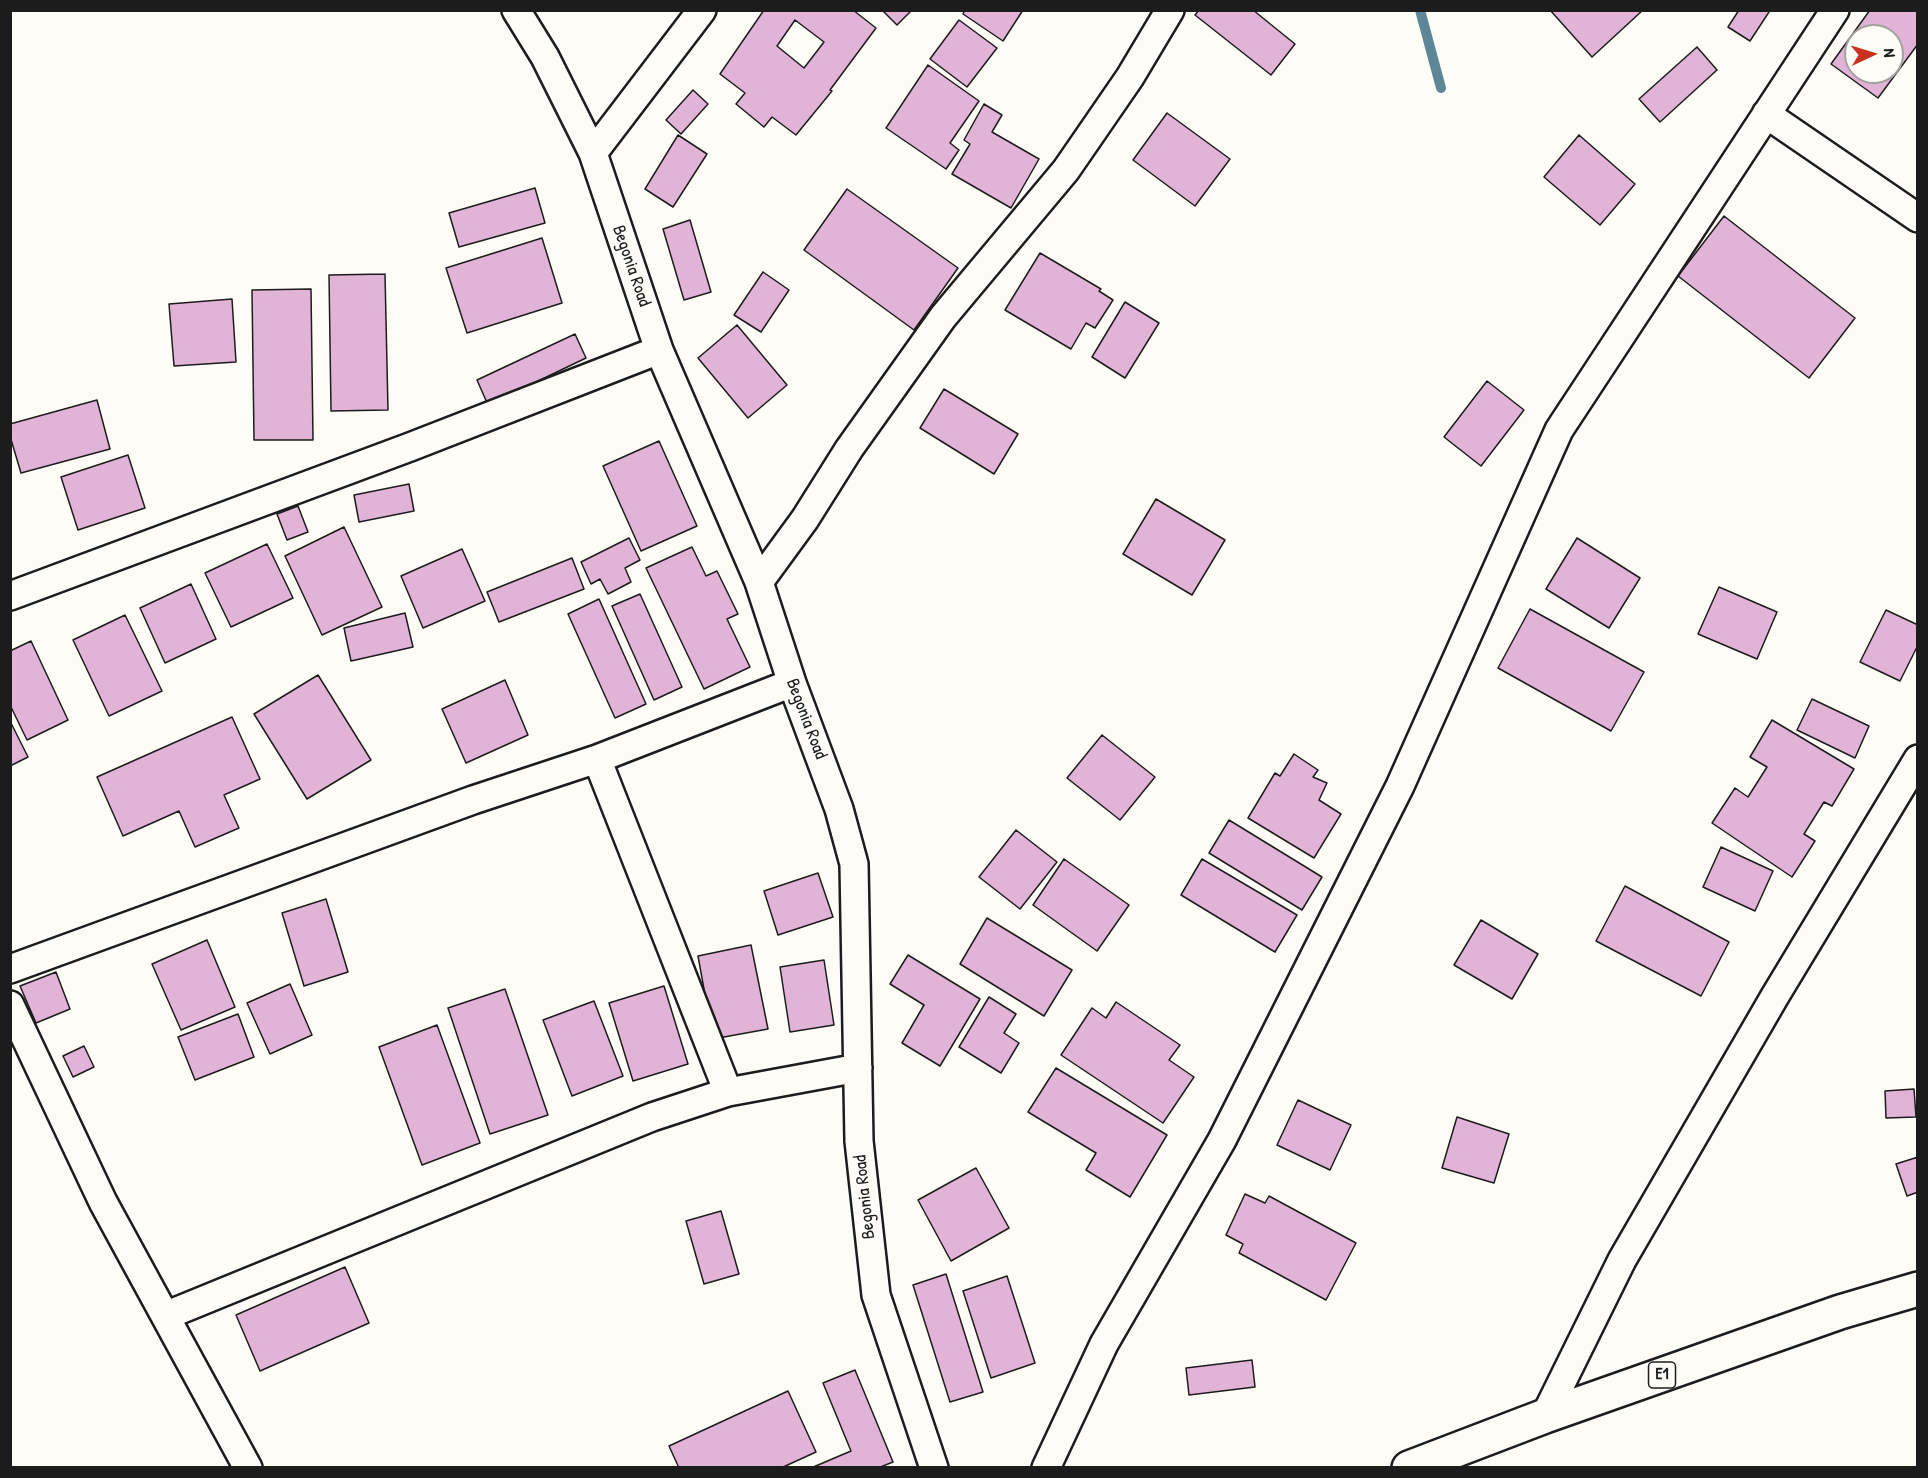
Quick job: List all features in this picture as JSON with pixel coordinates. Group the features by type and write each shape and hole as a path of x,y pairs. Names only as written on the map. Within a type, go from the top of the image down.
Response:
{"highway":[{"name":"E1","path":"1409,1467 1545,1416 1840,1312 1917,1288"}],"street":[{"name":"Begonia Road","path":"516,10 545,57 593,153 659,350 759,582 792,683 839,809 854,864 859,1141 876,1295 934,1467"},
{"path":"593,153 702,10"},
{"path":"759,582 805,519 849,449 943,317 1066,170 1130,77 1170,10"},
{"path":"1046,1467 1104,1344 1222,1140 1400,786 1560,430 1835,10"},
{"path":"1766,114 1917,219"},
{"path":"10,596 410,447 659,350"},
{"path":"10,969 473,800 597,759 792,683"},
{"path":"597,759 728,1092"},
{"path":"1545,1416 1622,1260 1775,996 1917,759"},
{"path":"10,1005 103,1202 248,1467"},
{"path":"165,1316 652,1117 728,1092 858,1068"}],"building":[{"path":"764,10 853,10 876,28 830,90 832,91 796,135 772,117 764,127 736,104 745,93 720,74","holes":["795,20 824,42 804,68 777,46"]},
{"path":"882,10 912,10 897,25"},
{"path":"965,10 1023,10 1003,41 963,14"},
{"path":"1199,10 1253,10 1295,44 1271,75 1195,15"},
{"path":"1550,10 1643,10 1592,57"},
{"path":"1739,10 1769,12 1750,41 1728,27"},
{"path":"1870,10 1918,10 1918,44 1904,63 1904,24 1860,24"},
{"path":"959,20 997,48 967,87 930,59"},
{"path":"1844,46 1844,73 1831,64"},
{"path":"1697,47 1717,70 1660,122 1639,99"},
{"path":"928,65 979,101 950,143 959,150 946,169 886,128"},
{"path":"1859,84 1888,84 1878,98"},
{"path":"693,90 708,104 681,134 666,120"},
{"path":"984,104 1002,115 992,132 1039,159 1011,208 952,174 970,144 964,140"},
{"path":"1167,113 1230,159 1195,206 1133,160"},
{"path":"678,135 707,154 673,207 645,189"},
{"path":"1579,135 1635,184 1600,225 1544,177"},
{"path":"535,188 545,223 459,247 449,213"},
{"path":"847,189 958,268 914,330 804,250"},
{"path":"1724,216 1855,318 1809,378 1678,276"},
{"path":"690,220 711,292 684,300 663,229"},
{"path":"542,238 562,303 467,333 446,268"},
{"path":"1040,253 1101,289 1099,291 1113,300 1095,328 1086,323 1071,349 1005,310"},
{"path":"763,272 789,290 761,332 734,315"},
{"path":"385,274 388,410 331,411 329,275"},
{"path":"311,289 313,440 254,440 252,290"},
{"path":"232,299 236,362 174,366 169,304"},
{"path":"1125,302 1159,323 1125,378 1092,357"},
{"path":"737,325 787,385 748,418 698,358"},
{"path":"575,334 586,358 488,405 477,380"},
{"path":"1487,381 1524,410 1481,466 1444,437"},
{"path":"944,389 1018,434 994,474 920,428"},
{"path":"97,400 110,449 21,473 10,436 10,424"},
{"path":"659,441 697,526 641,551 603,466"},
{"path":"128,455 145,508 78,530 61,477"},
{"path":"409,484 414,511 359,522 354,495"},
{"path":"1156,499 1225,540 1192,595 1123,554"},
{"path":"298,506 308,532 287,540 277,514"},
{"path":"344,527 382,607 322,635 285,556"},
{"path":"629,538 640,560 625,568 631,582 608,594 600,579 591,584 581,562"},
{"path":"1577,538 1640,578 1609,628 1546,589"},
{"path":"267,544 293,598 231,627 205,573"},
{"path":"692,547 706,576 717,571 738,614 727,619 750,667 704,689 646,568"},
{"path":"462,549 485,601 423,628 401,576"},
{"path":"572,558 584,589 499,622 487,592"},
{"path":"191,584 216,639 165,663 140,608"},
{"path":"1719,587 1777,612 1757,659 1698,634"},
{"path":"640,594 682,687 654,700 612,606"},
{"path":"599,599 646,704 615,718 568,614"},
{"path":"1530,609 1644,672 1611,731 1498,668"},
{"path":"1886,610 1918,625 1918,645 1900,681 1860,662"},
{"path":"405,613 413,647 351,661 344,628"},
{"path":"125,615 162,691 109,716 73,640"},
{"path":"31,641 68,720 27,740 10,705 10,651"},
{"path":"318,675 371,760 307,799 254,714"},
{"path":"505,680 528,735 466,763 442,709"},
{"path":"1812,699 1869,726 1855,758 1797,730"},
{"path":"232,717 260,779 224,795 239,828 195,847 179,811 123,836 97,777"},
{"path":"1772,720 1854,769 1832,806 1824,802 1804,834 1815,841 1792,877 1712,823 1735,788 1748,797 1767,767 1750,757"},
{"path":"10,721 28,757 10,766"},
{"path":"1102,735 1155,777 1120,820 1067,778"},
{"path":"1294,754 1318,770 1313,777 1327,783 1319,800 1341,814 1314,858 1248,818 1275,773 1280,776"},
{"path":"1229,820 1322,877 1302,910 1209,853"},
{"path":"1016,830 1057,862 1020,909 979,877"},
{"path":"1721,847 1773,871 1755,911 1703,887"},
{"path":"1064,859 1129,905 1097,951 1033,905"},
{"path":"1202,859 1297,915 1275,952 1181,895"},
{"path":"818,873 833,917 778,935 764,891"},
{"path":"1625,886 1729,942 1701,996 1596,941"},
{"path":"326,899 348,972 304,986 282,913"},
{"path":"987,918 1072,970 1044,1016 960,964"},
{"path":"1481,920 1538,954 1512,999 1454,965"},
{"path":"207,940 235,1007 181,1030 152,964"},
{"path":"751,945 768,1029 713,1039 698,956"},
{"path":"908,955 980,999 940,1066 902,1043 924,1005 890,984"},
{"path":"824,960 834,1025 790,1032 780,967"},
{"path":"56,972 70,1009 36,1023 20,986"},
{"path":"290,984 312,1035 270,1054 247,1003"},
{"path":"664,986 688,1064 633,1081 609,1003"},
{"path":"505,989 548,1115 490,1134 448,1008"},
{"path":"989,997 1016,1014 1004,1033 1019,1043 1001,1073 959,1047"},
{"path":"594,1001 623,1076 572,1096 543,1020"},
{"path":"1116,1002 1180,1045 1169,1060 1194,1077 1163,1123 1061,1055 1092,1008 1106,1018"},
{"path":"238,1014 254,1057 195,1080 178,1037"},
{"path":"437,1025 480,1143 422,1165 379,1047"},
{"path":"84,1046 94,1067 73,1077 63,1056"},
{"path":"1056,1068 1167,1135 1130,1197 1086,1170 1096,1153 1028,1112"},
{"path":"1914,1089 1916,1117 1886,1118 1885,1091"},
{"path":"1298,1100 1351,1125 1330,1170 1277,1145"},
{"path":"1457,1117 1509,1134 1494,1183 1442,1168"},
{"path":"1918,1157 1918,1192 1907,1196 1896,1164"},
{"path":"976,1168 1009,1228 951,1261 918,1200"},
{"path":"1245,1194 1265,1203 1269,1196 1356,1243 1326,1300 1239,1253 1243,1244 1226,1235"},
{"path":"721,1211 739,1274 704,1284 686,1221"},
{"path":"345,1267 369,1323 260,1371 236,1315"},
{"path":"946,1274 983,1392 950,1402 913,1285"},
{"path":"1007,1276 1035,1363 991,1378 963,1291"},
{"path":"1252,1360 1255,1387 1189,1395 1186,1368"},
{"path":"855,1370 893,1462 878,1468 811,1468 851,1451 823,1383"},
{"path":"788,1391 816,1452 781,1468 679,1468 669,1446"}],"waterway":[{"path":"1420,10 1441,88"}]}
